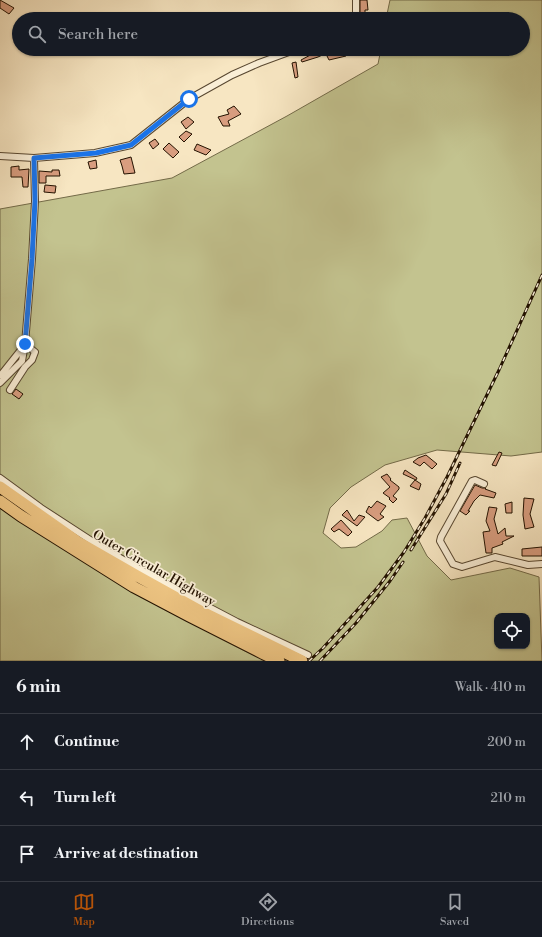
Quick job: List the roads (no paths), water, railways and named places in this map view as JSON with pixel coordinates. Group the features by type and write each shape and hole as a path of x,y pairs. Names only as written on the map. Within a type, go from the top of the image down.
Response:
{"highway":[{"name":"Outer Circular Highway","path":"0,488 78,542 139,577 204,613 305,658"},
{"name":"Outer Circular Highway","path":"0,501 21,516 134,587 196,620 279,661"}],"street":[{"path":"356,0 356,12"},
{"path":"0,156 34,158 96,153 131,145 189,99 232,75 278,56"},
{"path":"0,383 22,361 25,344 35,201 34,158"},
{"path":"1,375 25,344"},
{"path":"10,390 25,367 32,360 35,352 25,344"},
{"path":"0,478 41,508 108,551 178,591 305,658"},
{"path":"484,484 475,480 472,481 441,537 440,541 453,564 462,567 495,557 528,565 542,564"}],"railway":[{"path":"309,661 323,648 378,587 404,552 425,518 447,477 499,370 542,275"},
{"path":"411,550 446,494 460,463"},
{"path":"320,661 356,623 390,581 403,562"}]}
